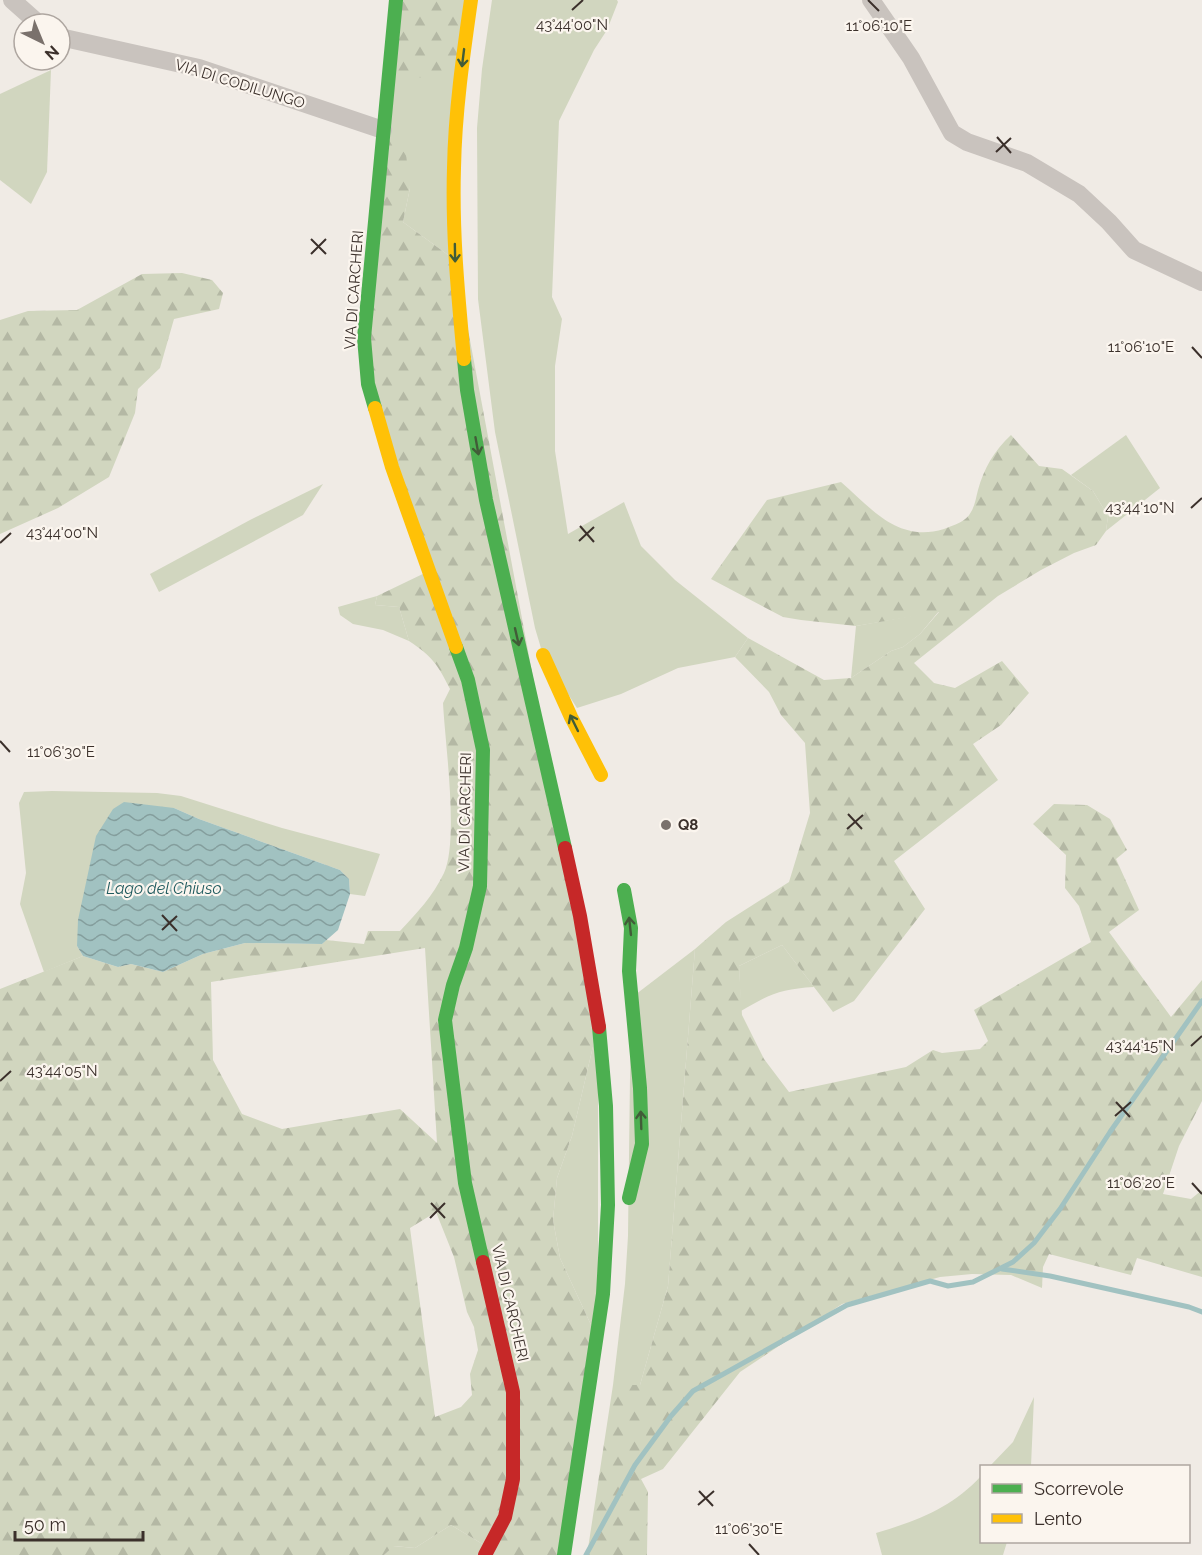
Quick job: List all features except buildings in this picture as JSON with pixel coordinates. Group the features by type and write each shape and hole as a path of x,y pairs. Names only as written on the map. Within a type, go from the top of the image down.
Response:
{"main road":[{"name":"VIA DI CARCHERI","path":"396,0 364,338 368,384 392,467 468,680 483,750 480,886 466,948 453,985 446,1020 465,1183 513,1392 513,1479 505,1517 485,1555"},
{"path":"471,0 459,92 454,167 455,260 466,380 486,500 580,916 602,1048 606,1106 608,1206 603,1294 564,1555"},
{"path":"558,723 541,651 601,775"},
{"path":"621,1032 629,1120 629,1203 642,1144 640,1088 629,971 631,928 624,890"}],"street":[{"path":"12,0 26,12"},
{"path":"871,0 910,58 952,133 967,142 1027,163 1080,194 1134,249 1202,282"},
{"name":"VIA DI CODILUNGO","path":"72,40 199,68 383,130"}],"green space":[{"path":"396,0 471,0 461,72 433,78 388,76"},
{"path":"492,0 617,0 618,2 607,30 594,50 559,121 552,297 562,319 555,366 555,451 568,534 624,502 641,546 675,580 748,638 735,657 678,668 621,694 577,708 543,655 535,628 495,432 478,299 477,128 482,69"},
{"path":"51,72 47,172 31,204 0,180 0,94"},
{"path":"461,72 455,260 403,222 410,188 383,130 388,76"},
{"path":"383,130 406,154 410,188 403,222 455,260 598,1025 572,1136 557,1178 553,1220 560,1258 598,1340 564,1555 482,1555 489,1548 451,1525 415,1548 394,1546 384,1555 0,1555 0,989 83,956 118,967 131,964 163,972 203,954 245,943 322,944 326,940 364,944 368,931 400,931 430,897 444,873 448,858 451,815 443,703 450,689 434,662 409,641 399,607 375,605 377,596 429,571 368,384","holes":["425,948 437,1143 400,1109 282,1129 242,1114 213,1060 211,982","436,1212 454,1257 467,1312 474,1327 478,1350 470,1374 472,1395 461,1407 435,1417 410,1228"]},
{"path":"182,273 212,280 223,293 219,309 174,319 160,368 138,389 135,413 109,477 58,508 0,534 0,320 28,311 77,310 142,274"},
{"path":"1011,435 1039,466 1062,469 1093,491 1108,516 1106,531 1096,545 1074,553 1041,570 998,596 914,663 934,683 955,688 1002,661 1029,693 1001,725 973,744 998,780 894,861 925,909 854,1001 833,1012 782,945 739,966 742,1015 764,1059 789,1092 906,1067 933,1050 942,1053 980,1049 988,1041 974,1010 1091,942 1079,906 1065,888 1066,855 1033,824 1054,804 1087,805 1110,819 1127,850 1116,859 1139,910 1109,932 1171,1017 1202,980 1202,1101 1179,1146 1163,1194 1191,1199 1202,1190 1202,1277 1137,1258 1131,1275 1049,1254 1043,1267 1042,1288 1011,1275 972,1274 940,1277 842,1304 740,1372 663,1469 641,1479 648,1492 647,1555 587,1555 613,1385 640,1385 668,1286 695,949 726,922 789,882 810,813 805,743 781,715 769,692 735,657 748,638 824,680 851,678 891,651 903,647 920,634 939,612 856,626 801,620 783,617 711,579 767,500 841,482 875,512 899,527 928,532 959,523 972,510 980,482 990,460"},
{"path":"1126,435 1160,488 1106,531 1108,516 1093,491 1071,475"},
{"path":"323,484 303,515 159,592 150,574"},
{"path":"377,596 375,605 399,607 409,641 383,630 353,624 340,615 338,607"},
{"path":"939,611 920,634 903,647 891,651 851,678 856,626"},
{"path":"24,792 157,793 181,796 282,828 380,854 365,896 350,894 349,879 340,870 174,808 77,946 83,956 44,972 20,904 26,873 19,803"},
{"path":"782,945 814,987 776,993 741,1011 739,966"},
{"path":"695,949 668,1286 640,1385 613,1385 625,1284 628,1236 631,998"},
{"path":"598,1025 598,1340 560,1258 553,1220 557,1178 572,1136"},
{"path":"1034,1397 1031,1465 991,1465 1013,1442"},
{"path":"980,1477 980,1543 1007,1543 1003,1555 882,1555 876,1533 933,1512 970,1487"},
{"path":"451,1525 489,1548 482,1555 384,1555 393,1546 415,1548"}],"water":[{"name":"Lago del Chiuso","path":"124,802 174,808 340,870 349,879 350,894 338,930 322,944 245,943 203,954 163,972 131,964 118,967 83,956 77,946 78,920 96,836 113,809"}],"waterway":[{"path":"586,1555 635,1465 671,1416 693,1391 847,1305 930,1281 948,1286 973,1282 1013,1262 1034,1243 1060,1209 1110,1132 1202,1001"},
{"path":"1002,1269 1050,1276 1189,1307 1202,1312"}],"traffic: fast":[{"path":"375,408 368,384 364,338 396,0"},
{"path":"464,359 467,390 486,500 565,848"},
{"path":"456,647 468,680 483,750 480,886 466,948 453,985 445,1020 465,1183 483,1262"},
{"path":"624,890 631,928 629,971 640,1088 642,1144 629,1198"},
{"path":"564,1555 603,1294 608,1205 606,1106 599,1027"}],"traffic: slow":[{"path":"464,359 455,240 454,168 462,63 471,0"},
{"path":"375,408 392,467 456,647"},
{"path":"543,655 601,775"}],"traffic: jam":[{"path":"565,848 580,916 599,1027"},
{"path":"483,1262 513,1392 513,1479 505,1517 485,1555"}],"place":[{"name":"Q8","path":"666,825"}]}
